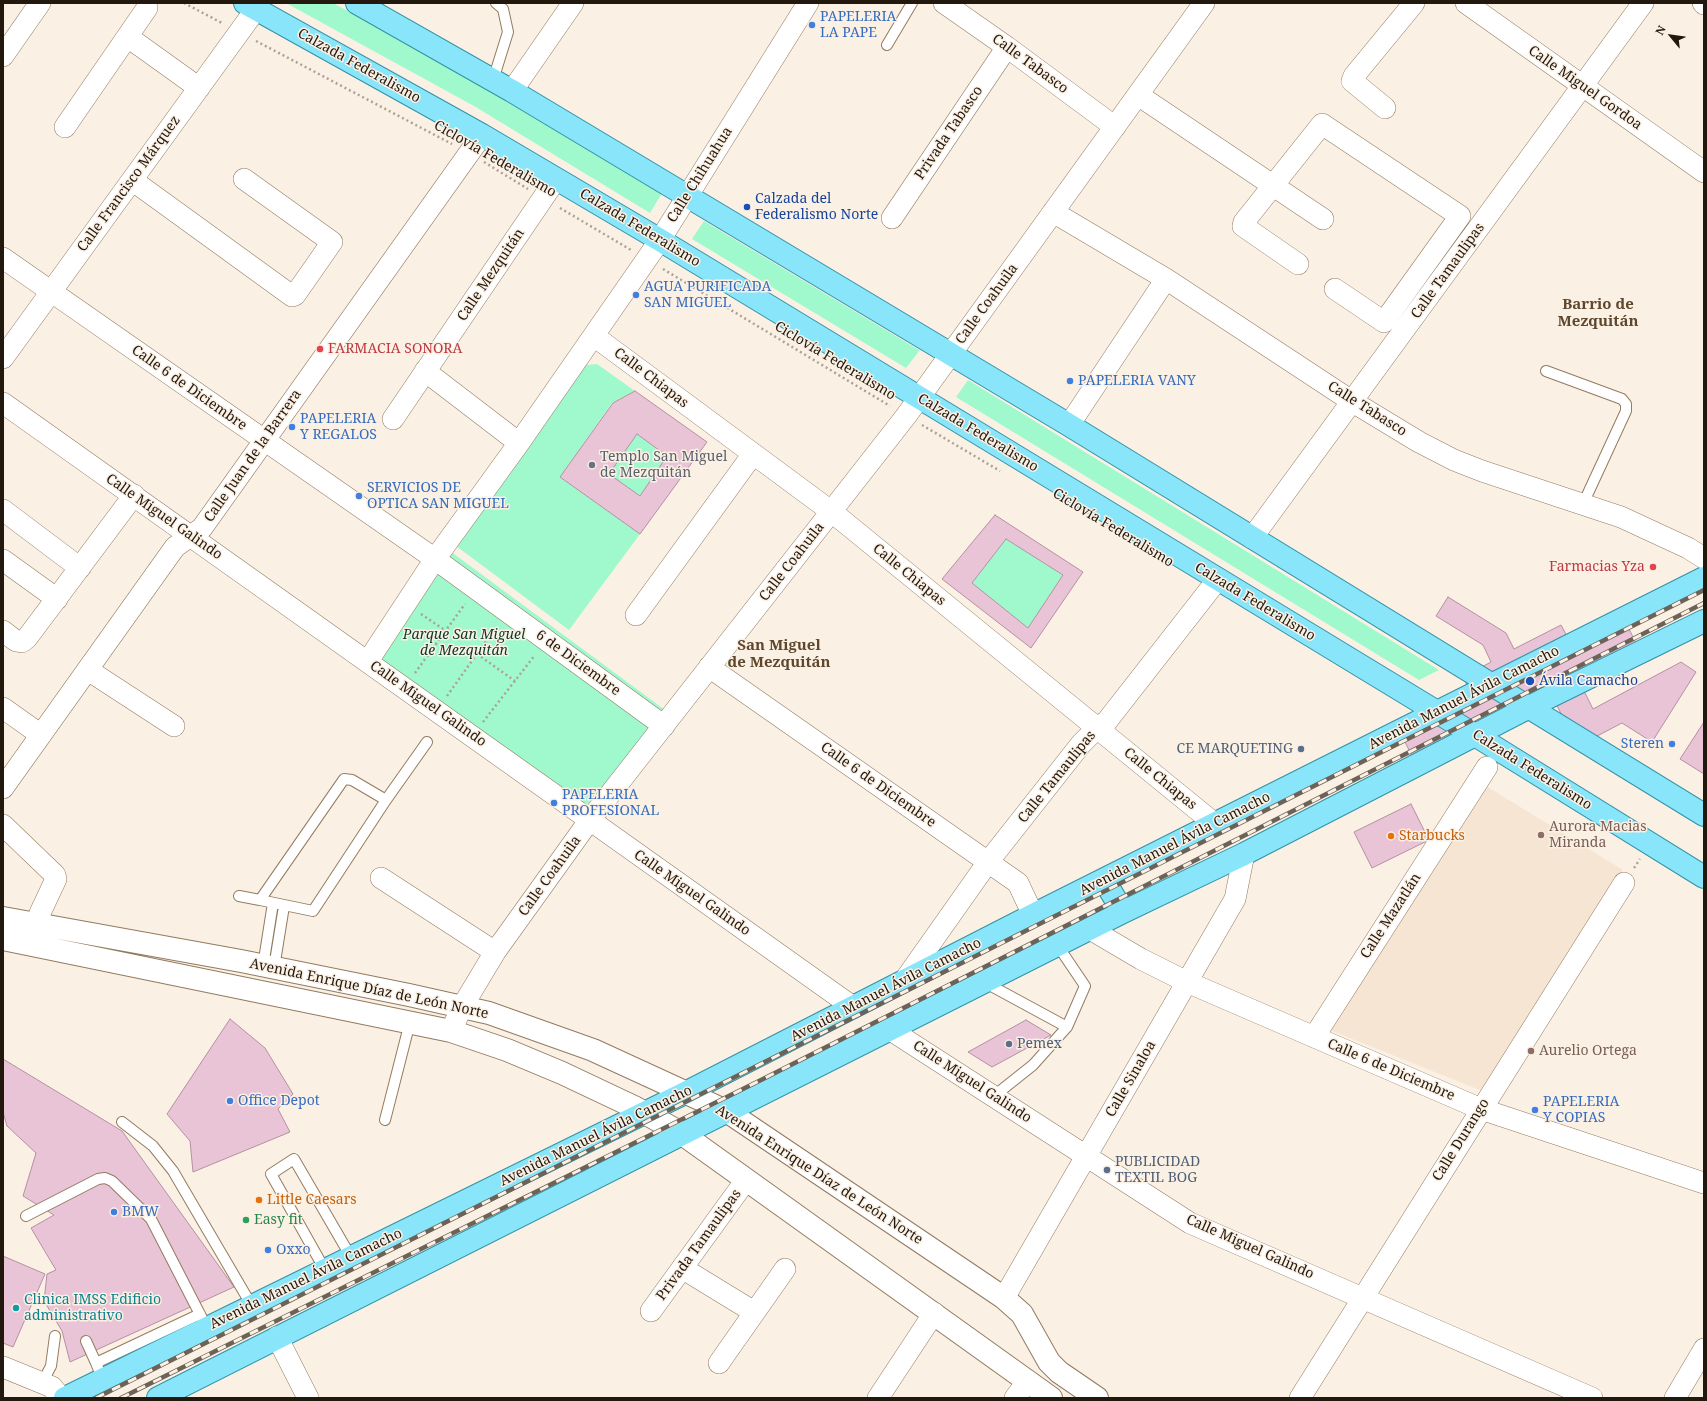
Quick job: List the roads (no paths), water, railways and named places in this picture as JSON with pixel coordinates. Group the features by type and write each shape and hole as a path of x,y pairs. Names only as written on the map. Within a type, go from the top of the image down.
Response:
{"main road":[{"path":"357,3 512,91 1069,425 1490,685 1704,815"},
{"name":"Calzada Federalismo","path":"251,6 482,135 660,240 1476,736 1704,877"},
{"name":"Avenida Manuel Ávila Camacho","path":"65,1398 99,1371 204,1321 252,1306 643,1112 685,1093 1032,915 1704,578"},
{"path":"158,1398 681,1134 728,1112 889,1029 1058,946 1123,912 1244,854 1476,736 1545,699 1704,621"},
{"path":"1104,880 1123,912"},
{"name":"Avenida Enrique Díaz de León Norte","path":"3,918 409,994 489,1013 593,1050 728,1112 1004,1298 1022,1314 1049,1362 1059,1372 1097,1398"},
{"name":"Avenida Enrique Díaz de León Norte","path":"3,939 451,1031 507,1050 562,1072 643,1112 681,1134 934,1313 1022,1390 1051,1398"}],"street":[{"path":"3,56 40,3"},
{"path":"512,91 573,3"},
{"name":"Calle Chihuahua","path":"368,662 435,559 519,443 660,240 808,3"},
{"name":"Calle Tabasco","path":"944,3 1007,47 1115,127"},
{"name":"Calle Coahuila","path":"451,1031 462,1007 495,952 589,820 906,416 1204,3"},
{"path":"1384,108 1352,81 1354,76 1414,3"},
{"name":"Calle Miguel Gordoa","path":"1466,3 1704,172"},
{"name":"Calle Tamaulipas","path":"1252,538 1353,402 1643,3"},
{"name":"Calle Francisco Márquez","path":"3,358 239,32 251,6"},
{"path":"64,127 147,8"},
{"path":"128,37 199,88"},
{"name":"Privada Tabasco","path":"892,218 1007,47"},
{"path":"1138,95 1323,219"},
{"path":"1298,264 1243,226 1322,124 1460,216 1384,322 1335,289"},
{"name":"Calle Juan de la Barrera","path":"3,788 175,547 202,528 482,135"},
{"path":"132,180 292,296 295,295 332,242 244,178"},
{"name":"Calle Mezquitán","path":"392,419 556,178"},
{"name":"Calle Tabasco","path":"1053,212 1166,279 1353,402 1419,442 1454,460 1482,471 1621,517 1688,548 1704,558"},
{"name":"Calle 6 de Diciembre","path":"3,258 52,291 263,441 435,559"},
{"path":"1069,425 1166,279"},
{"name":"Calle Chiapas","path":"594,336 832,512 1215,824"},
{"path":"425,371 519,443"},
{"name":"Calle Miguel Galindo","path":"3,403 589,820 854,1006"},
{"path":"636,615 753,454"},
{"path":"3,631 16,641 22,642 57,599 134,495"},
{"path":"3,510 80,568"},
{"name":"6 de Diciembre","path":"435,559 664,726"},
{"path":"3,560 57,599"},
{"name":"Calle Tamaulipas","path":"904,981 988,862 1081,744 1097,728 1107,721 1218,579"},
{"name":"Calle 6 de Diciembre","path":"709,667 1018,883 1032,915"},
{"path":"88,670 174,726"},
{"path":"3,708 41,735"},
{"name":"Calle Mazatlán","path":"1314,1036 1487,767"},
{"path":"3,825 55,874 56,879 40,913"},
{"name":"Calle Sinaloa","path":"1004,1298 1235,899 1244,854"},
{"path":"381,878 495,952"},
{"name":"Calle Durango","path":"1300,1398 1624,883"},
{"name":"Calle 6 de Diciembre","path":"1090,929 1141,960 1187,982 1481,1109 1704,1183"},
{"name":"Calle Miguel Galindo","path":"889,1029 1087,1155 1190,1223 1363,1297 1592,1398"},
{"name":"Privada Tamaulipas","path":"651,1311 746,1180"},
{"path":"682,1268 754,1312"},
{"path":"719,1363 785,1269"},
{"path":"878,1398 934,1313"},
{"path":"277,1337 308,1398"},
{"path":"1675,1398 1704,1349"},
{"path":"3,1367 58,1391 62,1398"}],"lane":[{"path":"493,80 508,32 503,9 496,3"},
{"path":"887,45 912,3"},
{"path":"1546,371 1622,399 1626,404 1626,411 1583,504"},
{"path":"239,896 313,912 386,800 427,742"},
{"path":"260,900 344,779 352,780 386,800"},
{"path":"268,967 273,903"},
{"path":"268,967 284,906"},
{"path":"994,1096 1033,1065 1067,1027 1085,986 1058,946"},
{"path":"984,982 1067,1027"},
{"path":"385,1120 410,1022"},
{"path":"122,1122 153,1146 173,1171 252,1306"},
{"path":"325,1270 271,1174 294,1159 351,1257"},
{"path":"26,1216 98,1179 105,1178 112,1181 151,1218 204,1321"},
{"path":"42,1383 51,1366 56,1336"},
{"path":"86,1341 99,1371"}],"railway":[{"path":"96,1398 1704,590"},
{"path":"121,1398 761,1080 1704,603"}],"place":[{"name":"PAPELERIA LA PAPE","path":"812,25"},
{"name":"Calzada del Federalismo Norte","path":"747,207"},
{"name":"AGUA PURIFICADA SAN MIGUEL","path":"636,295"},
{"name":"FARMACIA SONORA","path":"320,349"},
{"name":"PAPELERIA VANY","path":"1070,381"},
{"name":"PAPELERIA Y REGALOS","path":"292,427"},
{"name":"Templo San Miguel de Mezquitán","path":"592,465"},
{"name":"SERVICIOS DE OPTICA SAN MIGUEL","path":"359,496"},
{"name":"Farmacias Yza","path":"1653,567"},
{"name":"Ávila Camacho","path":"1530,681"},
{"name":"Steren","path":"1672,744"},
{"name":"CE MARQUETING","path":"1301,749"},
{"name":"PAPELERIA PROFESIONAL","path":"554,803"},
{"name":"Aurora Macias Miranda","path":"1541,835"},
{"name":"Starbucks","path":"1391,836"},
{"name":"Pemex","path":"1009,1044"},
{"name":"Aurelio Ortega","path":"1531,1051"},
{"name":"Office Depot","path":"230,1101"},
{"name":"PAPELERIA Y COPIAS","path":"1535,1110"},
{"name":"PUBLICIDAD TEXTIL BOG","path":"1107,1170"},
{"name":"Little Caesars","path":"259,1200"},
{"name":"BMW","path":"114,1212"},
{"name":"Easy fit","path":"246,1220"},
{"name":"Oxxo","path":"268,1250"},
{"name":"Clinica IMSS Edificio administrativo","path":"16,1308"}],"district":[{"name":"Barrio de Mezquitán","path":"1598,314"},
{"name":"San Miguel de Mezquitán","path":"779,654"}],"park label":[{"name":"Parque San Miguel de Mezquitán","path":"464,644"}]}
